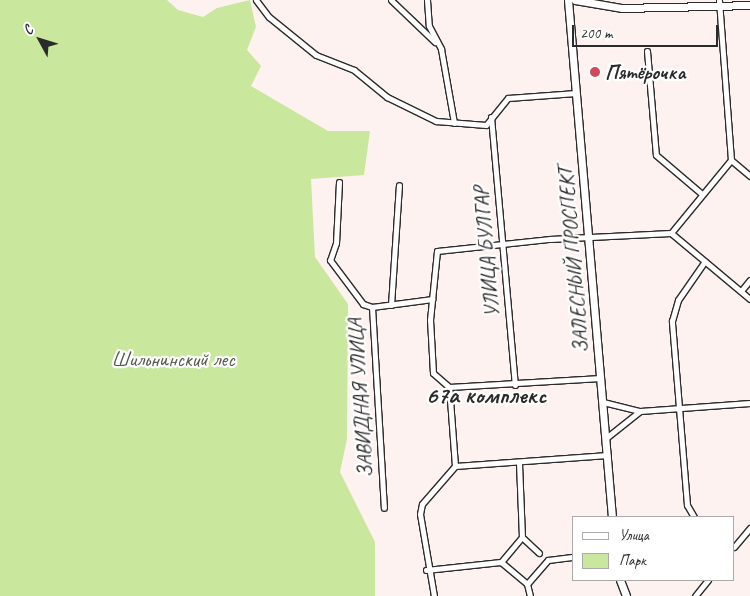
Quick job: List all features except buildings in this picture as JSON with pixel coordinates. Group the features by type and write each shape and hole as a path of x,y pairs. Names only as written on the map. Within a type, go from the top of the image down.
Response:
{"main road":[{"name":"ЗАЛЕСНЫЙ ПРОСПЕКТ","path":"568,0 612,516"},
{"path":"575,0 622,8 719,4 750,5"},
{"path":"620,581 626,596"}],"street":[{"path":"256,0 269,16 316,55 354,70 387,97 436,121 486,125 508,98 576,93"},
{"path":"391,0 437,43"},
{"path":"427,0 429,26 437,43 454,123"},
{"path":"671,233 731,160 719,4"},
{"path":"416,22 429,26"},
{"path":"647,51 656,155 702,194"},
{"name":"УЛИЦА БУЛГАР","path":"491,117 515,385"},
{"path":"731,160 750,176"},
{"name":"ЗАВИДНАЯ УЛИЦА","path":"339,182 336,244 330,260 363,304 372,308 384,508"},
{"name":"ЗАВИДНАЯ УЛИЦА","path":"391,305 399,185"},
{"path":"601,378 515,385 449,387 433,373 432,299 437,251 671,233 750,299"},
{"path":"693,516 687,506 673,310 705,260"},
{"path":"741,291 750,280"},
{"path":"372,308 432,299"},
{"path":"434,596 426,570 422,504 455,466 449,387"},
{"path":"603,402 640,410 750,403"},
{"path":"606,438 640,410"},
{"path":"455,466 518,463 608,455"},
{"path":"426,570 502,562 522,537 518,463"},
{"path":"735,547 750,528"},
{"path":"522,537 540,553"},
{"path":"527,584 548,560 572,558"},
{"path":"502,562 527,584 530,596"},
{"path":"695,596 707,581"}],"green space":[{"name":"Шильнинский лес","path":"0,0 167,0 178,10 203,17 217,8 250,0 256,27 247,50 261,66 251,86 328,131 370,131 364,175 311,179 315,257 348,304 347,439 340,472 375,542 375,596 0,596"}],"place":[{"name":"Пятёрочка","path":"595,72"}],"district":[{"name":"67а комплекс","path":"486,396"}]}
